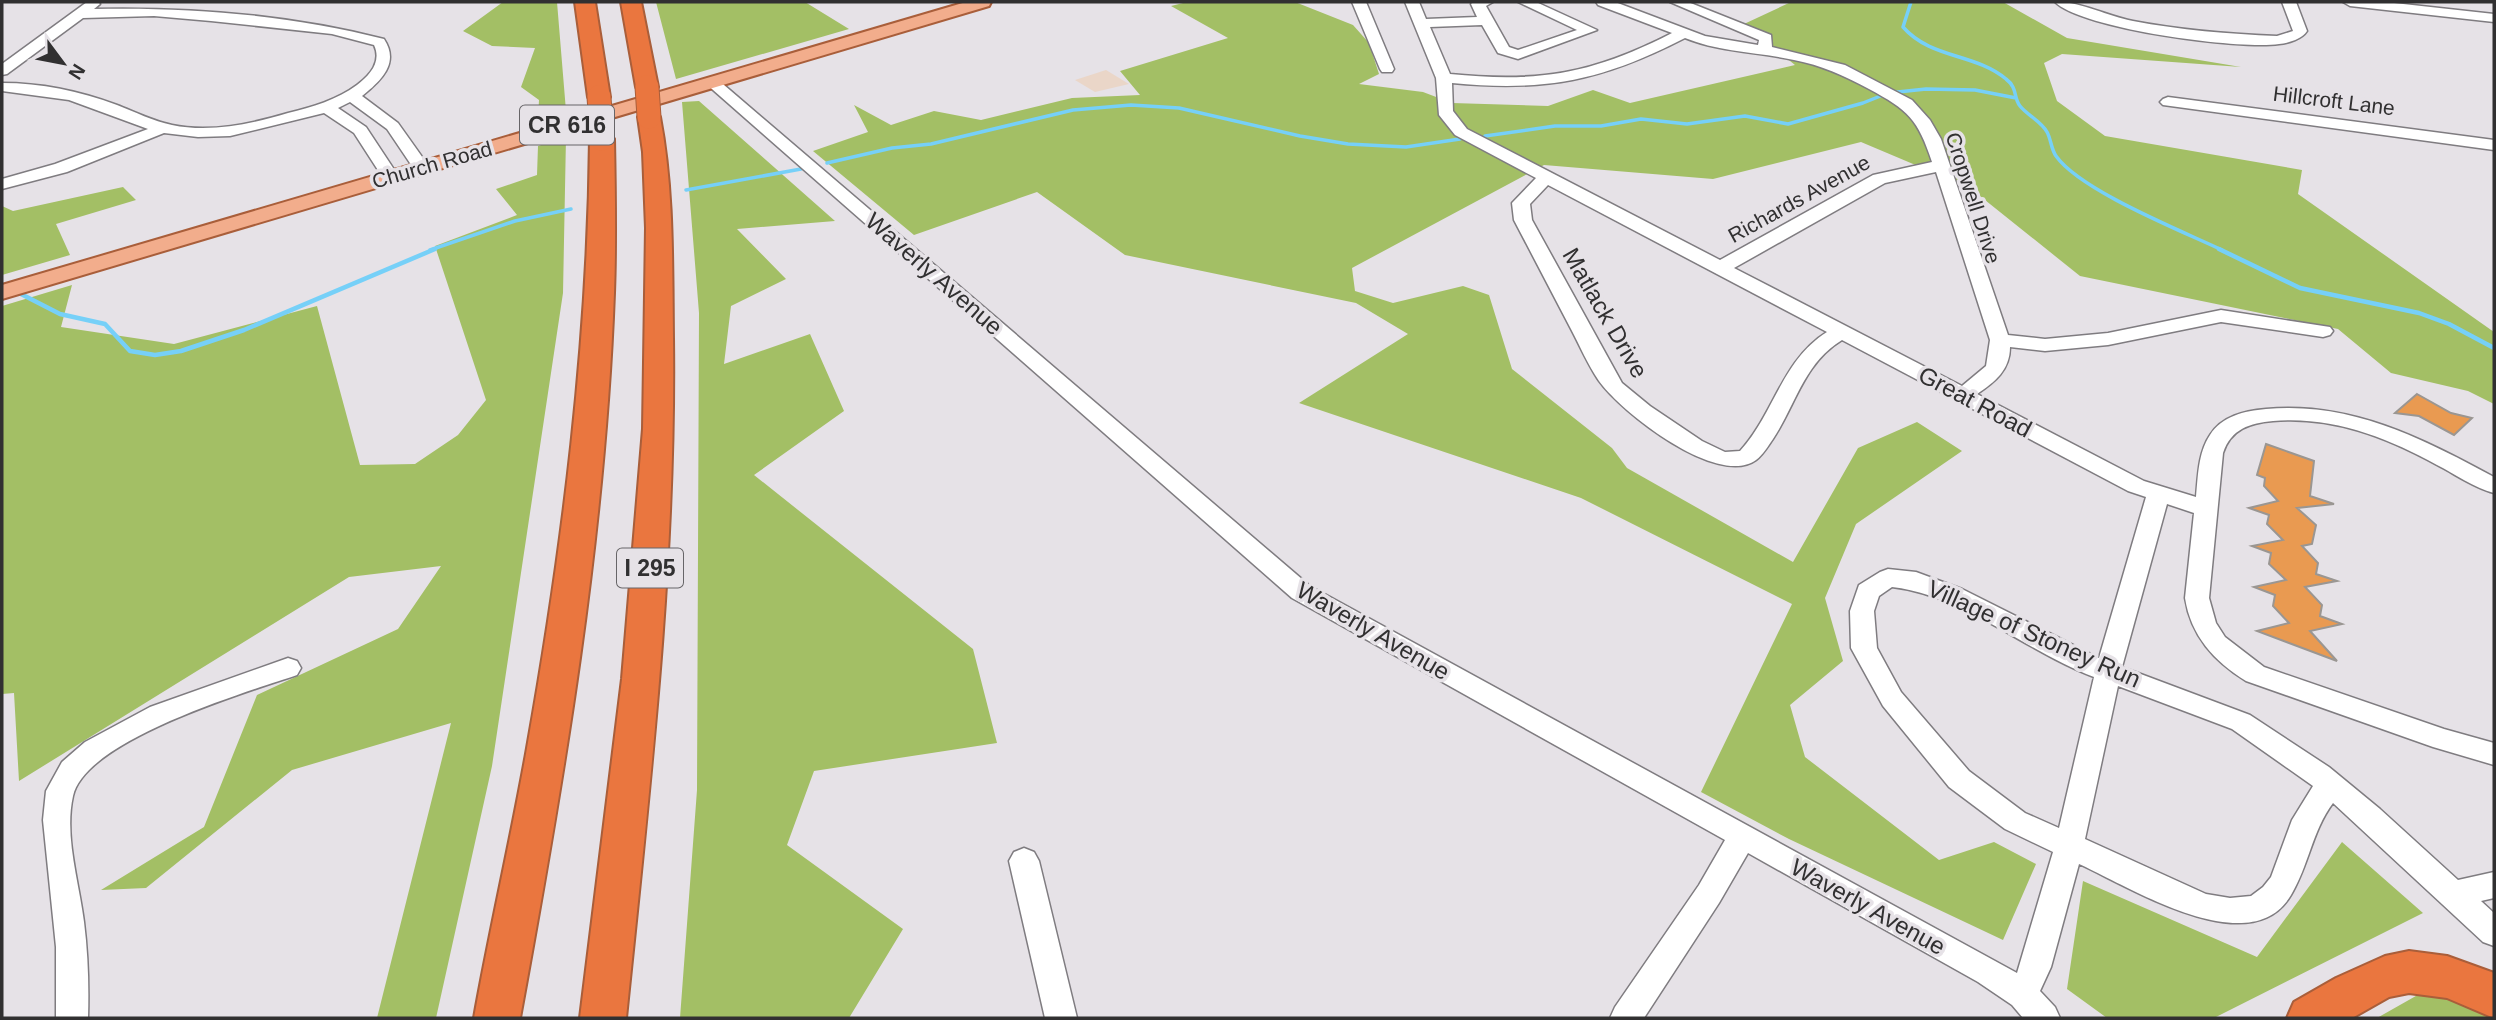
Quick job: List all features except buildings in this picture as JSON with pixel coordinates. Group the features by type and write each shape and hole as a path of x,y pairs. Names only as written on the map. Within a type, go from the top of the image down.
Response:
{"highway":[{"path":"497,1018 535,827 572,593 589,440 600,295 602,139 584,2"},
{"name":"I 295","path":"607,1013 641,679 659,416 659,228 655,152 631,2"},
{"path":"474,1018 535,827"},
{"path":"2310,1018 2370,985 2397,974 2442,977 2466,982 2494,996"}],"main road":[{"name":"Church Road","path":"2,292 983,2"}],"street":[{"path":"2,71 96,2"},
{"path":"1359,2 1387,69"},
{"name":"Great Road","path":"1412,2 1444,78 1445,112 1455,126 1474,139 2136,486 2207,509"},
{"path":"1486,2 1478,5 1503,50 1518,55 1590,30 1525,2"},
{"name":"Cropwell Drive","path":"1602,2 1717,44 1798,56 1840,68 1907,103 1930,132 2000,340"},
{"path":"1677,2 1766,38 1764,51"},
{"path":"2062,2 2080,12 2124,23 2278,40 2300,31 2288,2"},
{"path":"2350,2 2494,18"},
{"path":"2,87 66,94 164,128 201,132 234,130 285,119 326,107 351,96 379,72 386,51 379,42 332,30 154,12 80,14"},
{"path":"1423,23 1486,20"},
{"path":"1444,78 1516,84 1569,80 1629,60 1684,33"},
{"name":"Waverly Avenue","path":"712,82 1301,592 1741,838 1989,972 2023,995 2045,1018"},
{"path":"351,96 387,118 422,168"},
{"name":"Hillcroft Lane","path":"2168,102 2494,145"},
{"path":"326,107 360,130 391,177"},
{"path":"2,184 29,179 79,162 164,128"},
{"name":"Richards Avenue","path":"1720,268 1879,179 1915,169 1943,166"},
{"name":"Matlack Drive","path":"1546,177 1521,203 1523,220 1607,378 1625,399 1706,452 1727,460 1748,456 1805,361 1817,347 1842,331"},
{"path":"1963,395 1998,366 2001,360 2000,340 2045,345 2108,339 2221,316 2323,331"},
{"path":"2494,486 2356,421 2301,412 2249,417 2234,423 2215,441 2197,598 2198,613 2217,646 2255,674 2494,754"},
{"path":"2023,995 2036,967 2068,846 2108,672 2158,495"},
{"name":"Village of Stoney Run","path":"2330,785 2304,823 2282,886 2262,906 2231,913 2214,911 2015,821 1996,809 1944,763 1892,699 1864,648 1862,611 1868,591 1888,578 1916,581 1953,595 2108,672 2241,722 2330,785 2370,817 2494,932"},
{"path":"72,1018 70,925 62,873 58,812 60,790 73,765 94,747 132,727 288,668"},
{"path":"1626,1018 1709,894 1741,838"},
{"path":"1024,861 1061,1018"},
{"path":"2454,894 2494,885"}],"shaded area":[{"path":"1106,70 1129,84 1095,92 1075,80"}],"green space":[{"path":"503,2 557,2 566,111 538,119 539,100 521,87 535,48 492,46 463,31"},
{"path":"656,2 805,2 849,29 676,79"},
{"path":"1187,2 1295,2 1353,25 1369,43 1379,74 1359,84 1423,92 1452,103 1548,106 1593,90 1630,103 1795,65 1744,24 1791,2 2003,2 2067,38 2241,67 2062,54 2044,63 2057,101 2105,136 2302,170 2298,194 2494,332 2494,404 2468,391 2391,373 2338,329 2080,276 1970,188 1861,142 1713,179 1544,165 1352,268 1355,291 1393,303 1463,286 1489,295 1512,369 1612,448 1627,468 1793,562 1858,448 1917,422 1962,451 1856,524 1825,598 1843,661 1790,705 1805,757 1939,860 1994,842 2036,864 2003,940 1789,839 1701,792 1792,604 1581,498 1299,403 1408,334 1356,303 1125,255 1037,192 914,235 813,151 868,132 854,105 891,125 934,111 981,120 1072,98 1140,95 1120,71 1228,38 1171,6"},
{"path":"699,101 835,221 737,229 786,279 731,306 724,364 810,334 844,411 754,475 973,649 997,743 814,771 787,845 903,929 849,1018 680,1018 697,790 699,313 682,102"},
{"path":"566,137 563,293 492,766 436,1018 377,1018 451,723 292,770 146,888 101,890 204,827 257,695 398,629 441,566 349,577 19,781 14,693 2,694 2,306 72,285 61,327 174,344 317,306 360,465 415,464 458,435 486,400 435,246 517,215 496,189 537,175 538,146"},
{"path":"123,187 136,200 56,224 70,255 2,275 2,206 13,211"},
{"path":"2342,842 2423,913 2214,1018 2107,1018 2067,989 2083,881 2257,957"},
{"path":"2430,988 2494,1013 2494,1018 2377,1018"}],"waterway":[{"path":"1911,2 1903,27 1927,45 1981,64 2006,79 2012,86 2020,106 2044,128 2054,153 2069,169 2087,183 2133,209 2222,250"},
{"path":"1485,136 1555,126 1601,126 1641,119 1687,124 1745,116 1788,124 1863,103 1888,93 1926,89 1975,90 2016,98"},
{"path":"827,163 892,148 931,144 1073,110 1131,105 1179,108 1300,136 1348,144 1406,147 1460,139"},
{"path":"686,190 801,169"},
{"path":"430,250 515,221 571,209"},
{"path":"21,294 60,314 105,324 130,351 155,355 181,351 244,330 435,249"},
{"path":"2219,249 2300,288 2419,313 2449,324 2494,348"}]}
